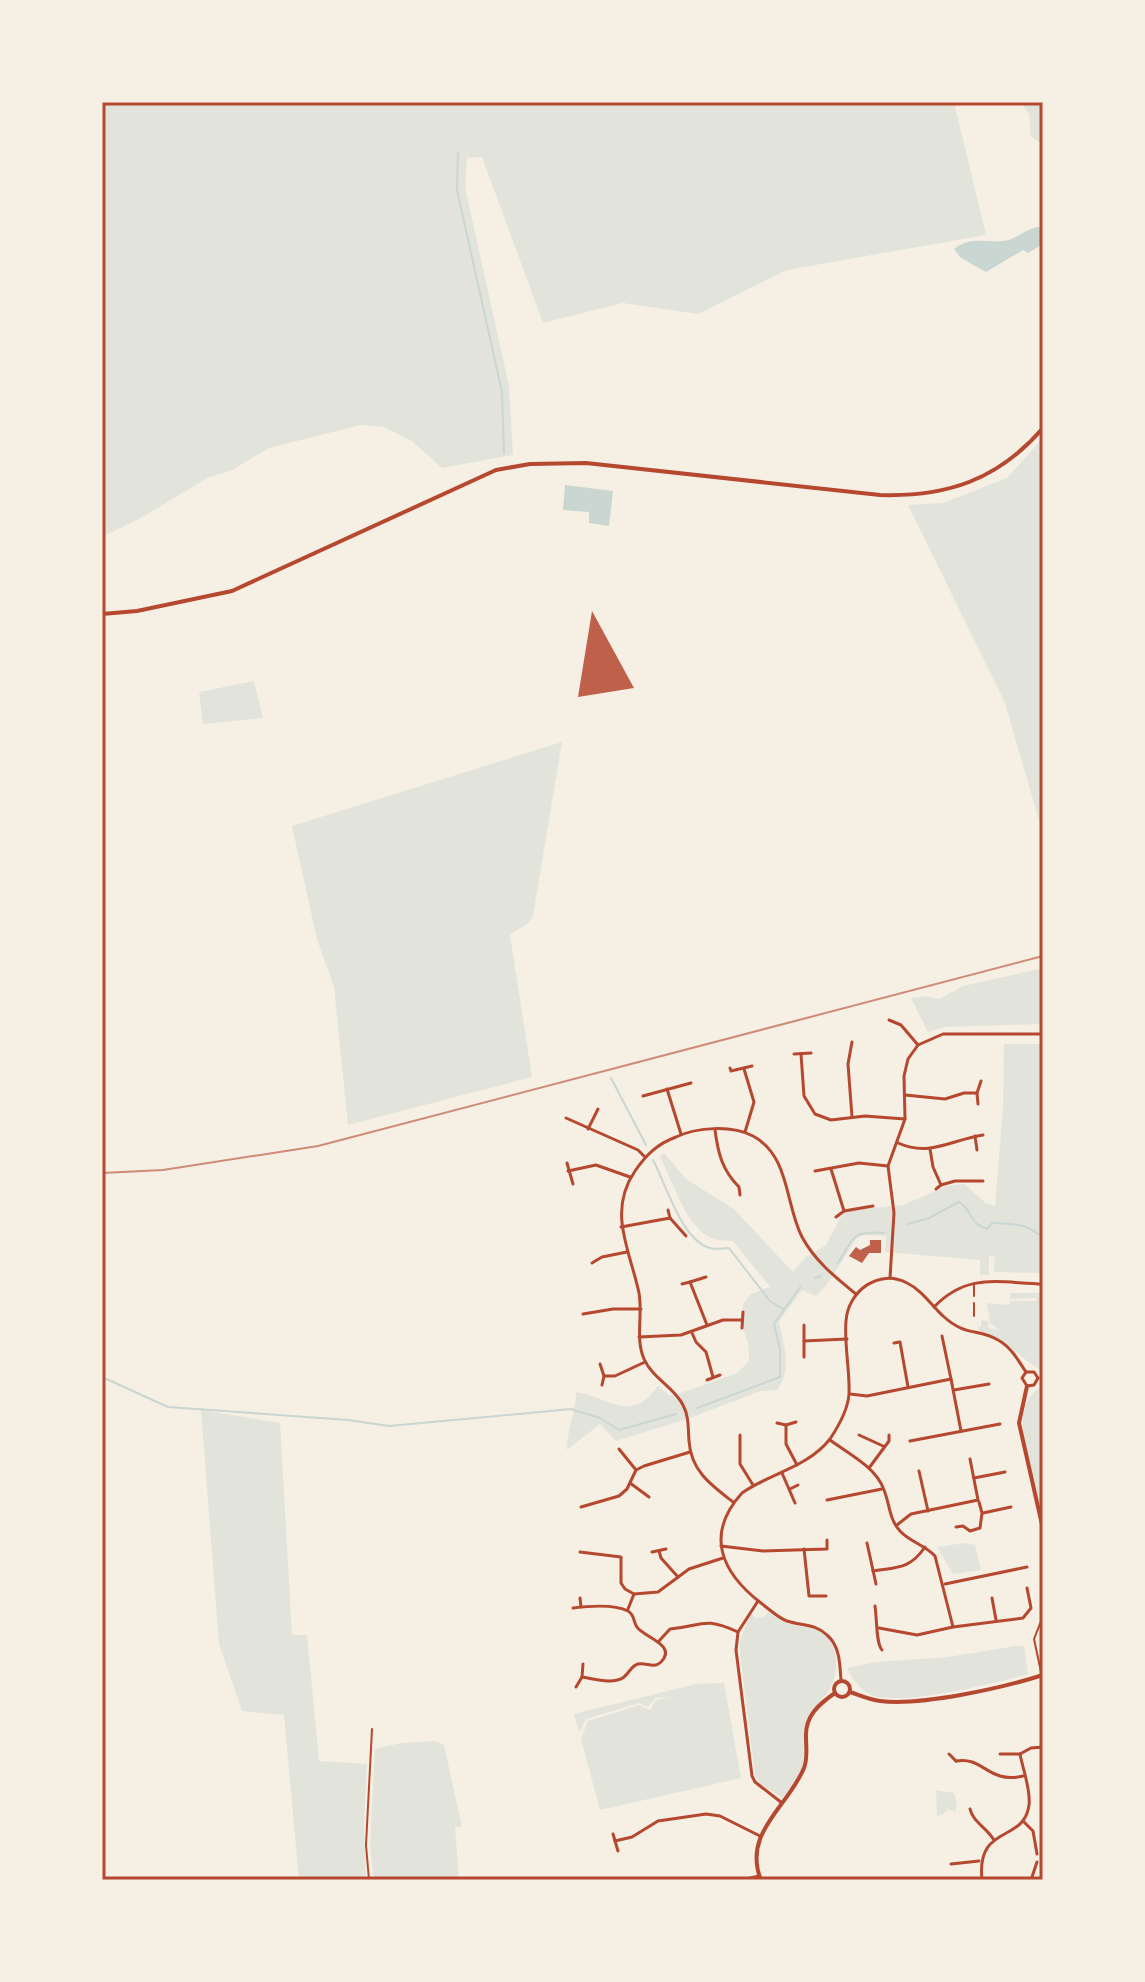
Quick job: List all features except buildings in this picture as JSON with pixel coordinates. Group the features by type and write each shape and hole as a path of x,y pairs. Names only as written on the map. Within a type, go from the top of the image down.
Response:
{"street":[{"path":"102,614 137,611 232,591 453,488 511,467 586,463 854,493 908,496 960,487 982,477 1023,448 1043,428"},
{"path":"889,1020 901,1025 918,1045"},
{"path":"890,1278 894,1213 888,1166 905,1119 904,1076 908,1059 918,1045 943,1034 1043,1034"},
{"path":"852,1042 845,1064 852,1117"},
{"path":"794,1054 811,1053"},
{"path":"801,1054 804,1096 815,1114 831,1120 852,1117 905,1119"},
{"path":"730,1068 731,1071 752,1066"},
{"path":"744,1069 754,1102 745,1132"},
{"path":"978,1104 977,1093 981,1081"},
{"path":"643,1096 691,1083"},
{"path":"667,1089 681,1134"},
{"path":"905,1095 945,1099 977,1093"},
{"path":"588,1129 598,1109"},
{"path":"566,1118 638,1150 644,1156"},
{"path":"715,1130 720,1160 739,1187 740,1195"},
{"path":"733,1503 709,1485 698,1471 690,1452 684,1406 645,1362 639,1337 641,1309 621,1227 620,1204 630,1177 644,1156 681,1134 715,1130 745,1132 764,1143 780,1164 806,1245 821,1264 856,1294"},
{"path":"898,1143 920,1150 983,1135"},
{"path":"975,1136 977,1150"},
{"path":"930,1149 941,1185"},
{"path":"567,1163 573,1184"},
{"path":"815,1171 859,1163 888,1166"},
{"path":"568,1171 596,1165 630,1177"},
{"path":"831,1169 844,1211"},
{"path":"724,1185 731,1179"},
{"path":"936,1189 955,1181 983,1181"},
{"path":"974,1182 974,1189"},
{"path":"836,1217 844,1211 873,1206"},
{"path":"668,1210 670,1218 686,1236"},
{"path":"621,1227 670,1218"},
{"path":"601,1250 602,1257"},
{"path":"592,1263 602,1257 627,1252"},
{"path":"682,1284 706,1277"},
{"path":"841,1681 837,1648 829,1636 813,1625 786,1621 758,1601 730,1574 721,1546 723,1523 733,1503 753,1485 815,1454 841,1420 849,1394 848,1310 856,1294 871,1282 890,1278 906,1282 964,1331 1004,1343 1026,1372"},
{"path":"690,1282 707,1325"},
{"path":"934,1307 959,1287 974,1283 1043,1284"},
{"path":"583,1314 613,1309 641,1309"},
{"path":"742,1328 743,1312"},
{"path":"593,1322 594,1313"},
{"path":"639,1337 692,1333 723,1320 742,1320"},
{"path":"804,1325 804,1357"},
{"path":"692,1333 706,1352 713,1377"},
{"path":"942,1336 961,1431"},
{"path":"804,1341 847,1339"},
{"path":"894,1343 900,1342 908,1387"},
{"path":"604,1376 615,1376 645,1362"},
{"path":"600,1364 604,1376 602,1385"},
{"path":"1026,1372 1034,1372 1040,1378 1034,1385 1027,1386"},
{"path":"1026,1372 1022,1378 1027,1386 1019,1423 1043,1529"},
{"path":"707,1380 720,1375"},
{"path":"849,1394 867,1396 951,1379"},
{"path":"953,1390 989,1384"},
{"path":"777,1423 786,1425 796,1422"},
{"path":"910,1441 1000,1424"},
{"path":"786,1425 786,1444 797,1465"},
{"path":"740,1435 740,1464 753,1485"},
{"path":"859,1435 883,1446"},
{"path":"869,1468 889,1441 889,1435"},
{"path":"829,1439 869,1468 884,1489 891,1517 901,1533 935,1556 953,1627"},
{"path":"740,1443 748,1444"},
{"path":"619,1449 636,1470"},
{"path":"581,1507 619,1496 636,1470 690,1452"},
{"path":"956,1527 963,1526 970,1531 980,1528 982,1513 970,1459"},
{"path":"919,1471 928,1511"},
{"path":"974,1478 1005,1472"},
{"path":"782,1473 795,1503"},
{"path":"630,1483 649,1497"},
{"path":"790,1489 798,1485"},
{"path":"827,1500 884,1489"},
{"path":"586,1497 588,1504"},
{"path":"896,1526 911,1514 978,1500"},
{"path":"982,1513 1011,1507"},
{"path":"721,1546 763,1551 827,1549 827,1540"},
{"path":"867,1543 876,1584"},
{"path":"873,1571 916,1561 925,1547"},
{"path":"652,1552 666,1549"},
{"path":"804,1549 809,1596 826,1596"},
{"path":"622,1550 621,1583 634,1594 658,1592 689,1569 723,1558"},
{"path":"659,1551 661,1558 678,1577"},
{"path":"580,1552 621,1557"},
{"path":"944,1585 1027,1567"},
{"path":"879,1628 917,1635 1023,1618 1033,1606 1027,1588"},
{"path":"627,1610 634,1594"},
{"path":"580,1598 581,1607"},
{"path":"992,1598 996,1620"},
{"path":"758,1601 738,1632 736,1650 752,1776 755,1782 782,1803"},
{"path":"573,1608 605,1606 627,1610 633,1615 637,1627 659,1641 665,1654 663,1661 657,1665 640,1664 620,1680 582,1677"},
{"path":"875,1606 878,1643 882,1650"},
{"path":"659,1641 670,1629 701,1622 710,1621 738,1632"},
{"path":"576,1687 582,1677 583,1664"},
{"path":"850,1692 879,1701 909,1700 966,1693 1029,1680 1042,1672"},
{"path":"841,1681 849,1685 850,1692"},
{"path":"835,1693 835,1685 841,1681"},
{"path":"835,1693 844,1697 850,1692"},
{"path":"742,1880 760,1878 757,1862 760,1836 806,1765 807,1724 813,1711 835,1693"},
{"path":"1000,1754 1020,1754 1031,1748 1043,1747"},
{"path":"949,1754 956,1761 970,1760 1001,1779 1024,1776"},
{"path":"982,1880 981,1861 987,1846 1022,1821 1029,1804 1020,1754"},
{"path":"955,1768 956,1761"},
{"path":"970,1809 972,1818 988,1830 994,1840"},
{"path":"615,1841 632,1837 658,1821 706,1814 720,1816 760,1836"},
{"path":"965,1822 972,1818"},
{"path":"1022,1821 1033,1831 1037,1854"},
{"path":"613,1834 618,1851"},
{"path":"951,1864 981,1861"},
{"path":"1031,1880 1037,1862"}],"lane":[{"path":"974,1283 974,1296"},
{"path":"974,1303 974,1316"}],"path":[{"path":"1042,1672 1034,1639 1043,1616"},
{"path":"369,1880 366,1845 372,1729"}],"shaded area":[{"path":"102,102 954,102 986,235 787,270 698,314 623,303 543,323 482,157 467,158 465,187 509,386 513,455 442,468 412,441 383,427 361,425 269,448 232,470 207,478 141,518 102,537"},
{"path":"1021,102 1043,102 1043,145 1031,136 1029,114"},
{"path":"1039,227 1043,229 1041,245 1028,253 1023,250 986,272 961,258 954,249 973,241 1008,240"},
{"path":"1043,438 1043,834 1005,703 908,505 943,503 1007,478"},
{"path":"565,485 613,491 609,526 589,523 589,512 563,510"},
{"path":"254,681 263,718 203,724 199,692"},
{"path":"562,742 533,916 510,935 532,1077 348,1125 334,987 317,939 292,826"},
{"path":"1043,968 1043,1024 945,1027 928,1032 911,998 926,996 939,999 963,986"},
{"path":"1004,1044 1043,1044 1043,1273 994,1272 995,1257 989,1256 989,1275 980,1275 980,1260 885,1252 886,1236 863,1235 857,1238 826,1286 816,1296 802,1290 779,1321 786,1365 777,1390 760,1391 690,1418 616,1441 600,1424 567,1450 576,1392 629,1406 638,1404 658,1386 669,1395 675,1395 737,1373 749,1361 748,1342 742,1328 743,1304 751,1294 770,1287 733,1241 714,1239 695,1225 659,1156 664,1153 686,1179 734,1209 793,1272 806,1257 826,1245 844,1211 903,1205 947,1186 964,1184 986,1203 995,1206 1003,1108"},
{"path":"1010,1293 1043,1293 1043,1371 998,1339 980,1332 978,1327 981,1327 981,1320 989,1321 988,1328 999,1330 990,1323 987,1303 1009,1305 1010,1301 1037,1301 1036,1298 1010,1299"},
{"path":"1043,1385 1043,1519 1023,1435 1023,1422 1027,1402"},
{"path":"201,1410 280,1423 292,1635 307,1635 319,1761 367,1764 364,1823 366,1880 299,1880 284,1715 242,1711 219,1644"},
{"path":"964,1543 975,1545 981,1570 953,1574 937,1547"},
{"path":"768,1612 787,1623 813,1628 825,1635 833,1648 836,1664 831,1687 809,1718 801,1771 782,1798 760,1783 755,1775 740,1653 740,1641 750,1614 756,1618"},
{"path":"1024,1646 1028,1674 926,1696 886,1698 872,1695 857,1684 847,1668 876,1662 948,1657"},
{"path":"724,1683 741,1778 600,1810 581,1739 588,1721 639,1705 650,1710 656,1700 671,1697 655,1698 648,1707 639,1703 586,1719 579,1732 574,1714 696,1684"},
{"path":"435,1741 444,1745 462,1827 455,1827 459,1880 374,1880 370,1846 375,1749 401,1743"},
{"path":"936,1790 954,1793 957,1802 955,1812 948,1809 937,1816"}],"waterway":[{"path":"458,152 457,190 502,392 504,453"},
{"path":"611,1078 646,1145"},
{"path":"653,1160 691,1235 710,1248 729,1248 770,1301 783,1309"},
{"path":"908,1224 929,1218 959,1202 981,1227 987,1229 992,1223 1011,1224 1043,1234"},
{"path":"838,1263 859,1235 884,1233"},
{"path":"815,1278 821,1276"},
{"path":"697,1408 780,1377 780,1349 774,1324 801,1286"},
{"path":"102,1377 168,1407 348,1420 389,1426 571,1409 600,1418 619,1430 676,1414"}],"railway":[{"path":"102,1173 163,1170 318,1146 1043,956"}]}
